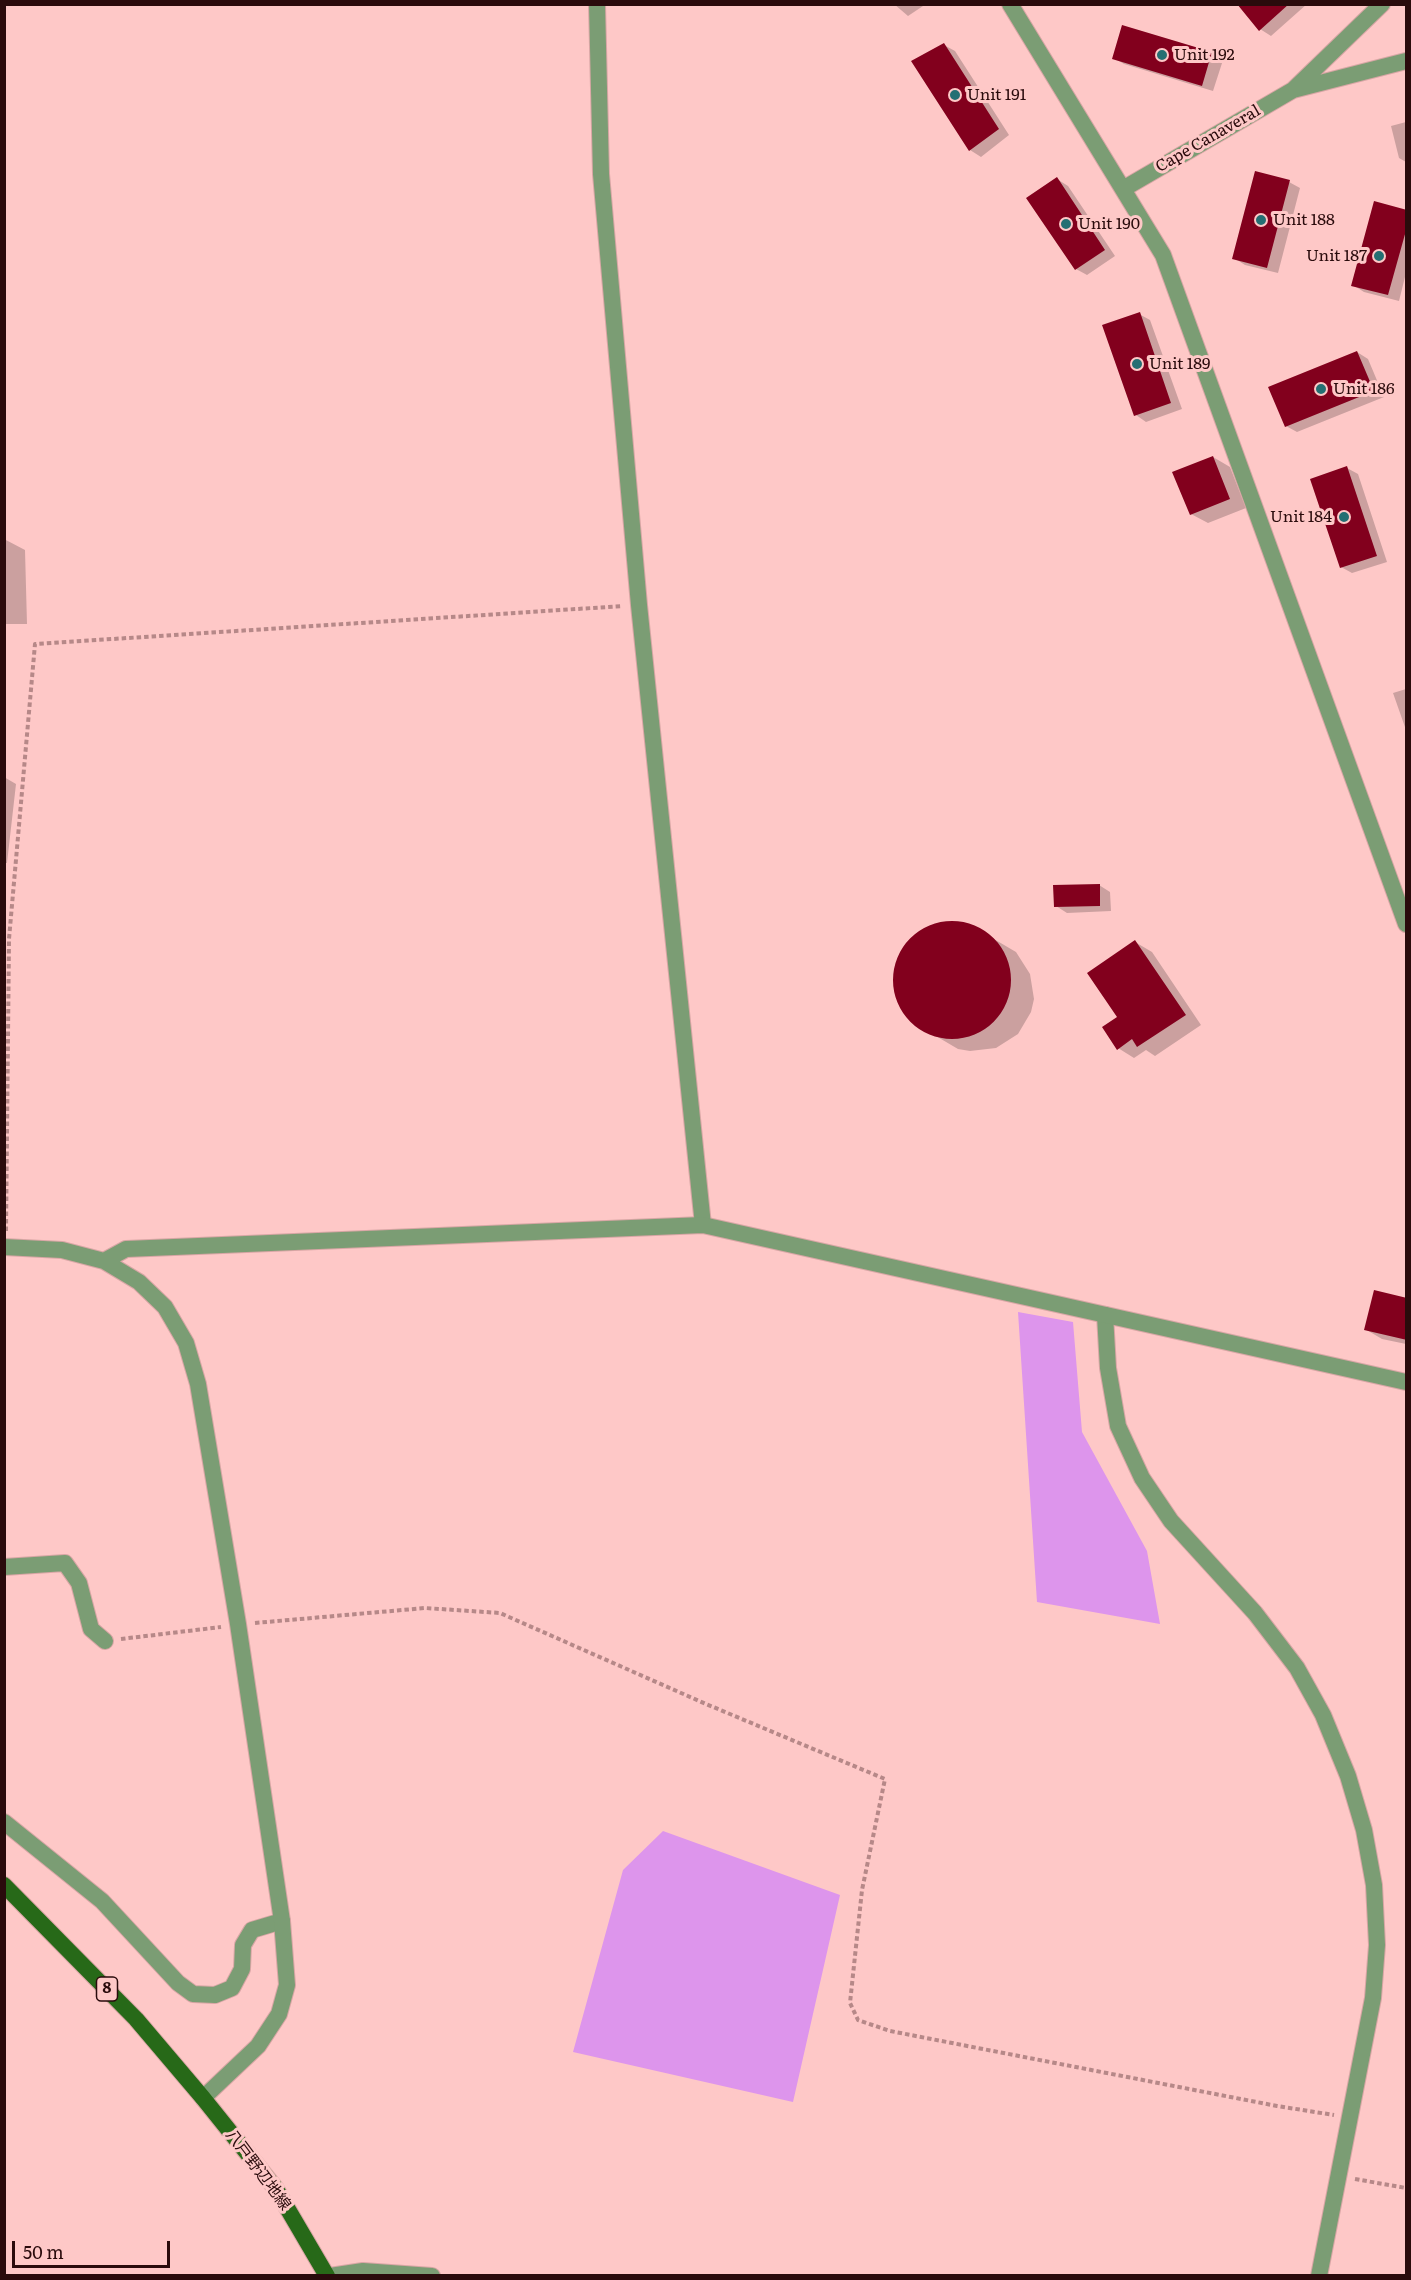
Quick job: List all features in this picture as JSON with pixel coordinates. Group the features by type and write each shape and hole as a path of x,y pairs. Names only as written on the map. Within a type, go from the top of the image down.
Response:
{"main road":[{"name":"8","path":"4,1885 136,2019 203,2098"},
{"name":"八戸野辺地線","path":"203,2098 276,2189 328,2276"}],"street":[{"path":"597,4 601,174 639,605 703,1225"},
{"path":"1010,4 1163,255 1407,924"},
{"name":"Cape Canaveral","path":"1123,189 1293,90 1382,4"},
{"name":"Cape Canaveral","path":"1293,90 1407,61"},
{"path":"104,1262 126,1250 703,1225 1407,1382"},
{"path":"5,1247 62,1250 104,1262 139,1282 165,1308 186,1343 198,1384 238,1624 282,1921 287,1985 279,2014 258,2046 203,2098"},
{"path":"1105,1314 1107,1368 1118,1426 1142,1478 1171,1521 1255,1613 1298,1668 1323,1715 1348,1776 1364,1830 1374,1885 1377,1945 1373,1998 1319,2276"},
{"path":"4,1568 65,1563 79,1583 91,1629 105,1641"},
{"path":"4,1822 102,1901 178,1983 193,1994 215,1995 232,1988 242,1969 243,1945 252,1930 282,1921"},
{"path":"328,2276 363,2271 432,2276"}],"path":[{"path":"5,1247 9,939 36,644 639,605"},
{"path":"105,1641 238,1624 425,1608 500,1613 685,1695 885,1779 862,1890 850,2003 858,2020 890,2031 1277,2106 1349,2117"},
{"path":"1340,2176 1407,2188"}],"shaded area":[{"path":"1018,1312 1073,1322 1082,1432 1147,1551 1160,1624 1037,1602"},
{"path":"663,1831 840,1895 793,2102 573,2052 623,1870"}],"building":[{"path":"1237,4 1289,4 1259,31"},
{"name":"Unit 192","path":"1122,25 1212,52 1202,86 1112,59"},
{"name":"Unit 191","path":"944,43 999,129 969,151 911,61"},
{"name":"Unit 188","path":"1255,171 1290,180 1267,268 1232,259"},
{"name":"Unit 190","path":"1057,177 1105,250 1075,270 1026,198"},
{"name":"Unit 187","path":"1374,201 1407,210 1407,227 1388,295 1351,286"},
{"name":"Unit 189","path":"1140,312 1171,403 1134,416 1102,325"},
{"name":"Unit 186","path":"1357,351 1374,391 1285,427 1268,387"},
{"path":"1213,456 1230,499 1190,515 1172,472"},
{"name":"Unit 184","path":"1347,466 1377,556 1340,568 1310,479"},
{"path":"1100,884 1100,906 1054,907 1053,885"},
{"path":"952,921 975,925 994,938 1007,957 1011,980 1007,1003 994,1022 975,1035 952,1039 929,1035 910,1022 897,1003 893,980 897,957 910,938 929,925"},
{"path":"1135,940 1186,1015 1137,1047 1132,1039 1117,1050 1102,1027 1117,1017 1087,973"},
{"path":"1374,1290 1407,1298 1407,1340 1364,1330"}],"place":[{"name":"Unit 192","path":"1162,55"},
{"name":"Unit 191","path":"955,95"},
{"name":"Unit 188","path":"1261,220"},
{"name":"Unit 190","path":"1066,224"},
{"name":"Unit 187","path":"1379,256"},
{"name":"Unit 189","path":"1137,364"},
{"name":"Unit 186","path":"1321,389"},
{"name":"Unit 184","path":"1344,517"}]}
